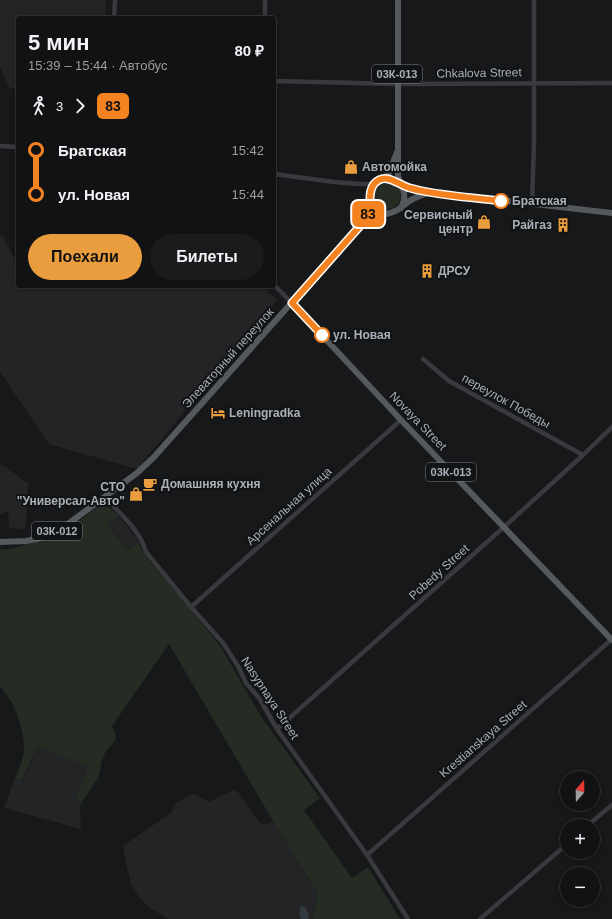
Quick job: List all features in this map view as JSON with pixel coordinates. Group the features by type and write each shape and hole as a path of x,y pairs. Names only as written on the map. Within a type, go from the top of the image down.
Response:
{"main road":[{"name":"03К-013","path":"398,0 398,176 405,197 401,208"},
{"name":"03К-013","path":"384,179 389,172 399,149"},
{"path":"429,192 418,196 397,211 385,214 379,212 371,203 370,191 374,184 384,179 397,181 401,185 409,188 429,192 612,214"},
{"name":"Элеваторный переулок","path":"105,497 137,473 154,457 360,226 369,212 371,203"},
{"name":"Элеваторный переулок","path":"360,226 377,216 385,214"},
{"name":"Novaya Street","path":"292,303 401,420 612,639"},
{"name":"03К-012","path":"0,542 26,541 41,538 70,523 105,497"}],"street":[{"path":"114,16 115,0"},
{"path":"265,0 265,16"},
{"path":"532,204 534,143 534,0"},
{"name":"Chkalova Street","path":"276,81 397,84 534,82 612,83"},
{"path":"0,146 16,148"},
{"path":"276,174 359,184 374,184"},
{"path":"359,184 370,191"},
{"path":"276,287 292,303"},
{"name":"переулок Победы","path":"423,359 449,381 583,455"},
{"name":"Арсенальная улица","path":"191,607 401,420"},
{"name":"Pobedy Street","path":"277,729 504,527 612,427"},
{"name":"Nasypnaya Street","path":"105,497 127,520 143,542 146,552 223,643 238,666 246,683 259,698 277,729 368,855 408,919"},
{"name":"Krestianskaya Street","path":"368,855 612,639"},
{"path":"595,819 612,805"},
{"path":"480,919 560,850"}],"shaded area":[{"path":"0,0 106,0 105,16 16,16 16,88 10,89 0,66"},
{"path":"387,181 397,185 401,195 397,205 387,209 377,205 373,195 377,185"},
{"path":"2,235 14,258 16,258 16,288 265,288 277,300 137,469 49,444 0,372 0,236"},
{"path":"1,464 29,484 25,503 27,511 25,529 9,528 8,511 0,515"},
{"path":"104,502 119,516 107,524 127,550 139,542 143,553 219,644 262,718 320,798 304,810 352,878 368,867 400,919 313,919 318,894 273,821 169,644 112,726 116,737 115,741 106,751 102,760 98,778 80,805 80,801 75,800 88,767 38,746 22,781 15,778 23,758 24,743 18,716 10,699 0,687 0,549 6,550 42,540 60,533"},
{"path":"119,516 139,542 127,550 107,524"},
{"path":"38,746 88,767 75,800 80,801 81,829 4,808 15,778 23,781"},
{"path":"233,790 238,792 259,822 265,825 273,821 318,894 313,919 168,919 150,908 133,889 127,869 123,846 172,812 176,803 192,794 197,795 209,802"},
{"path":"301,906 304,906 308,912 309,919 301,919 299,913"}],"bus line":[{"name":"83","path":"322,335 292,303 366,219 371,203 370,191 374,184 382,179 391,179 397,181 401,185 418,190 501,201"}],"place":[{"name":"Автомойка","path":"351,167"},
{"name":"Братская","path":"501,201"},
{"name":"Сервисный центр","path":"484,222"},
{"name":"Райгаз","path":"563,225"},
{"name":"ДРСУ","path":"427,271"},
{"name":"ул. Новая","path":"322,335"},
{"name":"Leningradka","path":"218,413"},
{"name":"Домашняя кухня","path":"150,484"},
{"name":"СТО \"Универсал-Авто\"","path":"136,494"}]}
